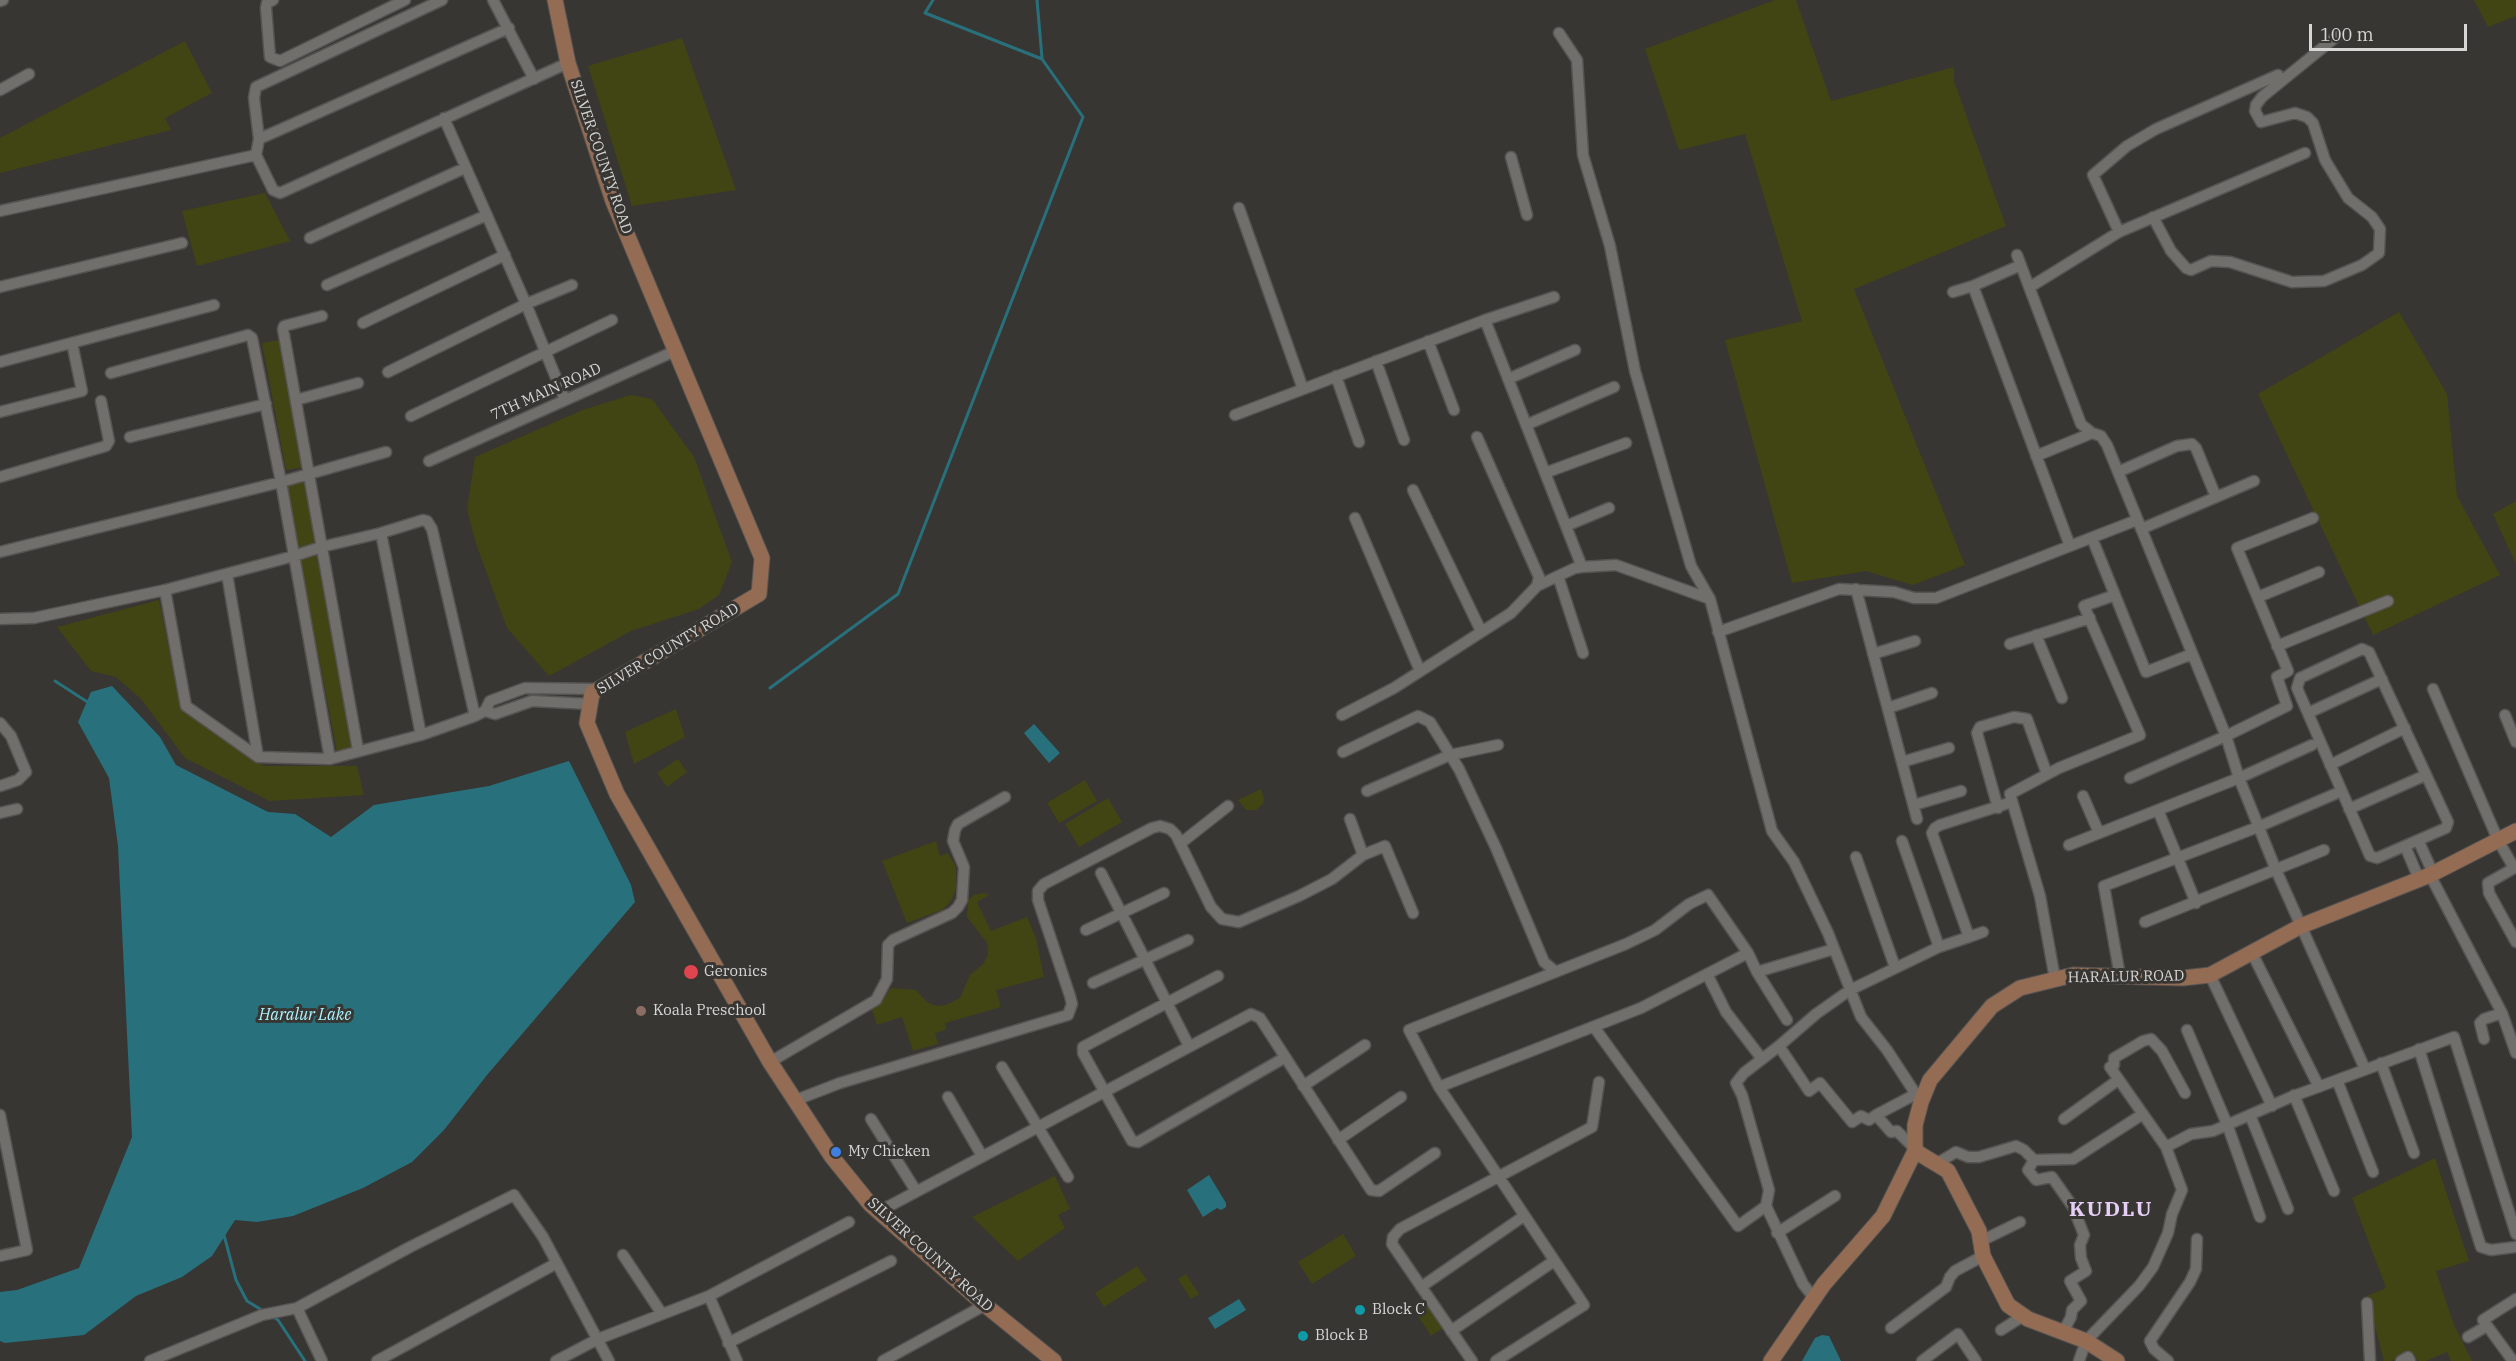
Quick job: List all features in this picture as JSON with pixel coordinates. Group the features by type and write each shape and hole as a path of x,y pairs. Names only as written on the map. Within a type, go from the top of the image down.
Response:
{"street":[{"path":"273,0 267,3 266,9 270,57 279,61 405,0"},
{"path":"442,0 256,87 254,98 259,139 256,155 273,190 280,193 568,63"},
{"path":"493,0 534,79"},
{"name":"SILVER COUNTY ROAD","path":"555,0 568,63 614,201 762,558 759,594 592,693 587,723 617,794 770,1062 832,1157 878,1212 985,1305 1054,1361"},
{"path":"259,139 509,28"},
{"path":"1560,33 1577,60 1583,155 1610,246 1635,371 1691,566 1710,599 1772,831 1794,862 1834,950 1861,1017 1887,1050 1918,1098 1869,1120 1861,1116 1852,1122 1820,1083 1809,1091 1779,1046"},
{"path":"2153,217 2171,251 2186,268 2191,270 2211,261 2230,262 2292,282 2324,281 2362,265 2379,252 2380,229 2372,217 2348,198 2325,160 2313,123 2307,117 2295,113 2261,122 2255,111 2262,97 2337,36"},
{"path":"0,90 29,74"},
{"path":"2119,232 2092,175 2112,156 2156,129 2278,75"},
{"path":"444,118 505,255 565,400"},
{"path":"2030,287 2119,232 2305,153"},
{"path":"0,211 256,155"},
{"path":"1511,157 1527,215"},
{"path":"310,238 465,168"},
{"path":"1239,208 1303,389"},
{"path":"327,285 487,215"},
{"path":"0,287 182,243"},
{"path":"363,323 505,255"},
{"path":"1953,292 1973,286 2019,260 2081,424 2092,433 2101,436 2107,445 2226,736 2258,827 2365,1069"},
{"path":"388,372 526,304 572,285"},
{"path":"1973,286 2070,546"},
{"path":"1235,415 1428,341 1554,297"},
{"path":"0,362 214,305"},
{"path":"321,316 283,328 358,750"},
{"path":"411,417 612,320"},
{"path":"1485,320 1582,567"},
{"path":"111,373 248,335 252,340 281,482 330,759"},
{"path":"1428,341 1454,410"},
{"path":"0,412 82,391 72,343"},
{"path":"1508,379 1575,350"},
{"name":"7TH MAIN ROAD","path":"429,460 675,351"},
{"path":"1376,361 1404,440"},
{"path":"1336,376 1359,442"},
{"path":"296,400 358,383"},
{"path":"1526,425 1614,387"},
{"path":"0,477 106,446 110,441 101,400"},
{"path":"130,437 266,404"},
{"path":"2036,456 2092,433"},
{"path":"1477,437 1539,577 1537,586"},
{"path":"1545,472 1626,443"},
{"path":"2118,472 2176,446 2192,444 2196,448 2216,497"},
{"path":"0,552 281,482 309,472 386,452"},
{"path":"1718,632 1839,589 1894,592 1914,598 1936,598 2070,546 2216,497 2254,481"},
{"path":"1413,490 1481,631"},
{"path":"1566,526 1609,508"},
{"path":"1355,518 1420,671"},
{"path":"2130,778 2226,736 2287,706 2277,677 2288,671 2237,548 2313,518"},
{"path":"0,620 34,618 165,590 423,520 430,524 480,713"},
{"path":"381,533 422,735"},
{"path":"2092,538 2146,672 2192,654"},
{"path":"1342,715 1394,688 1511,613 1537,586 1582,567 1616,565 1710,599"},
{"path":"2258,597 2319,572"},
{"path":"227,574 258,757"},
{"path":"1558,576 1583,653"},
{"path":"1856,589 1917,819"},
{"path":"165,590 186,706 258,757 330,759 422,735 480,713 495,714 532,701 590,704"},
{"path":"2055,979 2040,896 2010,794 2047,774 2140,735 2084,606 2115,595"},
{"path":"2277,646 2388,601"},
{"path":"2010,644 2090,618"},
{"path":"2036,635 2062,698"},
{"path":"1874,654 1915,641"},
{"path":"2362,649 2369,652 2448,826 2373,859 2308,713 2297,683 2300,678 2362,649"},
{"path":"2308,713 2382,679"},
{"path":"480,713 490,701 525,688 599,689"},
{"path":"2433,689 2498,840 2515,868 2488,883 2489,893 2516,942"},
{"path":"1888,708 1932,693"},
{"path":"2505,715 2516,742"},
{"path":"1343,752 1419,716 1430,722 1450,755 1496,848 1544,962 1556,972"},
{"path":"1998,808 1977,733 1980,727 2014,717 2027,719 2047,774"},
{"path":"0,723 11,736 26,772 18,780 0,786"},
{"path":"2330,765 2405,728"},
{"path":"1367,791 1450,755 1497,745"},
{"path":"2069,845 2239,778 2312,745"},
{"path":"1902,762 1949,748"},
{"path":"2349,809 2426,775"},
{"path":"1914,806 1961,791"},
{"path":"2120,976 2104,886 2258,827 2335,794"},
{"path":"770,1062 876,1000 887,979 888,945 893,940 952,913 962,900 964,867 953,841 958,824 1005,796"},
{"path":"2083,796 2099,833"},
{"path":"1969,937 1932,833 1940,825 2012,802"},
{"path":"1181,843 1228,806"},
{"path":"0,813 17,808"},
{"path":"2158,810 2196,903"},
{"path":"1350,819 1363,855"},
{"path":"796,1100 840,1083 1068,1015 1072,1004 1038,900 1040,887 1152,828 1160,826 1170,829 1181,843 1215,914 1222,919 1239,922 1324,883 1363,855 1385,846 1413,913"},
{"name":"HARALUR ROAD","path":"1771,1361 1814,1298 1883,1216 1914,1149 1918,1098 1930,1080 1992,1006 2020,988 2073,975 2183,978 2210,975 2301,926 2427,876 2516,831"},
{"path":"2418,840 2427,876"},
{"path":"1902,841 1939,947"},
{"path":"2405,846 2427,876 2502,1013 2516,1053"},
{"path":"2145,922 2324,850"},
{"path":"1856,857 1895,967"},
{"path":"1101,873 1189,1046"},
{"path":"1086,930 1164,893"},
{"path":"1496,1361 1584,1305 1439,1087 1409,1030 1626,944 1655,930 1689,904 1708,895 1748,953 1787,1020"},
{"path":"1814,1298 1803,1284 1766,1206 1768,1190 1742,1095 1736,1083 1743,1073 1816,1014 1850,990 1939,947 1983,932"},
{"path":"1093,983 1188,940"},
{"path":"1757,972 1834,950"},
{"path":"1439,1087 1641,1008 1748,953"},
{"path":"2252,953 2319,1087"},
{"path":"1707,974 1726,1012 1762,1059"},
{"path":"2210,975 2272,1106"},
{"path":"1218,976 1083,1047 1083,1053 1129,1138 1135,1143 1284,1058"},
{"path":"2484,1039 2480,1023 2484,1019 2502,1013"},
{"path":"878,1212 1251,1014 1260,1018 1371,1190 1375,1192 1435,1153"},
{"path":"1594,1027 1738,1226 1766,1206"},
{"path":"2187,1030 2227,1124 2260,1217"},
{"path":"2166,1147 2191,1134 2213,1131 2294,1095 2454,1037 2516,1234"},
{"path":"2079,1361 2086,1341 2139,1286 2153,1267 2168,1233 2172,1214 2182,1190 2166,1147 2110,1067 2114,1065 2114,1058 2143,1041 2151,1039 2162,1050 2185,1093"},
{"path":"1304,1086 1365,1045"},
{"path":"2419,1049 2481,1247 2491,1250 2516,1247"},
{"path":"2381,1063 2414,1153"},
{"path":"1002,1067 1068,1177"},
{"path":"2064,1119 2118,1080"},
{"path":"2337,1080 2373,1172"},
{"path":"1472,1361 1392,1244 1393,1237 1400,1229 1592,1127 1599,1082"},
{"path":"2294,1095 2334,1191"},
{"path":"1338,1140 1401,1096"},
{"path":"948,1097 982,1156"},
{"path":"1936,1164 1956,1152 1979,1157 2016,1146 2034,1160 2073,1159 2143,1114"},
{"path":"0,1115 27,1250 0,1256"},
{"path":"1876,1115 1891,1132 1897,1131 1914,1149 1948,1171 1979,1231 1982,1248 2008,1305 2023,1316 2086,1341 2117,1361"},
{"path":"2250,1115 2288,1209"},
{"path":"872,1119 916,1191"},
{"path":"2034,1160 2028,1170 2036,1180 2052,1177 2073,1207 2084,1235 2081,1258 2086,1271 2070,1281 2081,1300 2072,1311 2062,1332"},
{"path":"0,1178 13,1175"},
{"path":"150,1361 166,1358 268,1314 297,1308 410,1246 514,1195 543,1237 609,1361"},
{"path":"1777,1233 1835,1196"},
{"path":"1421,1287 1524,1216"},
{"path":"556,1361 598,1339 709,1296 849,1222"},
{"path":"1891,1328 1946,1287 1950,1276 1982,1248 2020,1222"},
{"path":"2168,1361 2154,1349 2150,1341 2190,1282 2196,1269 2197,1239"},
{"path":"623,1255 662,1314"},
{"path":"728,1343 891,1261"},
{"path":"1451,1331 1554,1261"},
{"path":"377,1361 557,1263"},
{"path":"709,1296 737,1361"},
{"path":"2512,1361 2483,1320 2516,1299"},
{"path":"2367,1303 2370,1361"},
{"path":"883,1361 985,1305"},
{"path":"297,1308 322,1361"},
{"path":"2001,1330 2023,1316"},
{"path":"2468,1336 2487,1326"},
{"path":"1922,1361 1958,1334 1976,1361"},
{"path":"2401,1361 2408,1357 2410,1361"}],"green space":[{"path":"1775,0 1796,0 1831,101 1954,67 1954,81 2006,226 1854,289 1965,565 1913,585 1866,571 1792,583 1725,340 1802,321 1745,134 1679,150 1645,49"},
{"path":"2474,0 2516,0 2516,16 2488,27"},
{"path":"682,38 736,190 632,206 588,66"},
{"path":"185,41 212,93 165,118 171,130 0,173 0,138"},
{"path":"265,193 290,241 197,266 182,211"},
{"path":"2399,312 2447,394 2457,496 2500,575 2373,635 2258,394"},
{"path":"280,340 304,467 286,470 262,343"},
{"path":"631,395 652,399 694,457 732,562 719,595 699,609 631,631 549,676 507,628 476,544 467,509 475,457 585,409"},
{"path":"304,480 317,545 299,548 287,483"},
{"path":"2516,501 2516,564 2493,514"},
{"path":"317,556 353,749 337,752 300,559"},
{"path":"159,600 181,707 264,766 357,766 364,795 270,801 185,758 141,699 116,677 91,671 57,627"},
{"path":"676,709 685,737 634,764 625,732"},
{"path":"678,759 687,772 667,787 657,773"},
{"path":"1085,780 1097,801 1059,823 1047,803"},
{"path":"1261,789 1263,804 1256,810 1246,810 1238,800"},
{"path":"1108,798 1122,822 1079,847 1065,824"},
{"path":"936,841 940,856 948,853 956,867 956,889 951,901 942,910 907,923 882,861"},
{"path":"984,893 989,895 977,902 991,931 1027,917 1036,938 1044,977 996,990 1001,1007 945,1023 946,1030 935,1033 938,1044 913,1051 902,1017 877,1025 872,1010 881,1003 891,988 916,990 927,1002 936,1006 946,1005 960,998 970,975 983,964 988,955 987,943 967,917 968,900 974,895"},
{"path":"2435,1158 2469,1261 2436,1271 2454,1325 2472,1361 2451,1361 2447,1352 2426,1361 2419,1361 2408,1352 2391,1361 2384,1361 2367,1296 2386,1288 2352,1198"},
{"path":"1055,1176 1070,1209 1058,1215 1065,1228 1018,1261 972,1217"},
{"path":"1343,1234 1356,1256 1312,1284 1298,1262"},
{"path":"1137,1266 1147,1280 1104,1307 1095,1293"},
{"path":"1186,1274 1199,1294 1191,1299 1178,1279"},
{"path":"1428,1303 1443,1328 1431,1336 1415,1311"}],"water":[{"name":"Haralur Lake","path":"112,686 160,737 176,765 268,812 295,814 331,837 374,805 489,786 569,761 631,885 635,902 487,1075 444,1130 412,1162 363,1188 293,1216 257,1222 235,1220 212,1256 182,1277 136,1296 84,1335 5,1343 0,1341 0,1292 17,1290 79,1268 132,1137 118,846 109,778 78,722 91,692"},
{"path":"1034,724 1060,753 1049,763 1024,733"},
{"path":"1209,1175 1226,1203 1226,1207 1221,1210 1217,1208 1203,1217 1187,1190"},
{"path":"1239,1299 1246,1310 1215,1329 1208,1318"},
{"path":"1822,1335 1829,1336 1841,1361 1802,1361 1815,1338"}],"waterway":[{"path":"770,688 898,594 1083,117 1042,59 925,13 933,0"},
{"path":"1037,0 1042,58"},
{"path":"55,681 89,703"},
{"path":"224,1235 236,1280 247,1301 265,1312"},
{"path":"273,1317 278,1320 305,1361"}],"place":[{"name":"Geronics","path":"691,972"},
{"name":"Koala Preschool","path":"641,1011"},
{"name":"My Chicken","path":"836,1152"},
{"name":"Block C","path":"1360,1310"},
{"name":"Block B","path":"1303,1336"}],"district":[{"name":"KUDLU","path":"2111,1210"}]}
